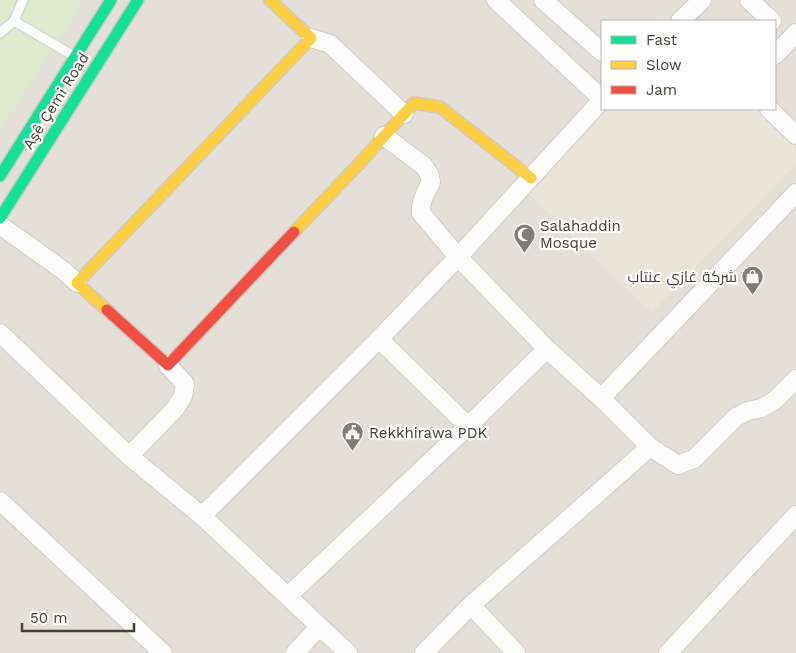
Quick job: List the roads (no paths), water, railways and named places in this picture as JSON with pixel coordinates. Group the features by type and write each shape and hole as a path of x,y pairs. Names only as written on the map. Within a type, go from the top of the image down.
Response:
{"street":[{"name":"Aşê Çemi Road","path":"0,176 111,0"},
{"name":"Aşê Çemi Road","path":"0,218 138,0"},
{"path":"496,0 601,98"},
{"path":"544,0 601,51"},
{"path":"681,20 702,0"},
{"path":"749,0 771,20"},
{"path":"280,4 311,38 330,44 404,114"},
{"path":"776,24 793,36 776,54"},
{"path":"77,283 311,38"},
{"path":"202,516 458,257 601,100"},
{"path":"168,365 414,104 440,107 531,178"},
{"path":"770,110 796,135"},
{"path":"384,136 424,166 429,174 431,182 422,199 421,213 458,257 547,349 601,398 650,447 678,465 694,459 736,417 748,411 762,408 775,400 796,379"},
{"path":"601,398 796,193"},
{"path":"0,225 77,283 168,365 185,384 183,396 175,409 129,456"},
{"path":"0,333 129,456 202,516 348,653"},
{"path":"379,339 468,426"},
{"path":"288,596 547,349"},
{"path":"424,653 471,605 650,447"},
{"path":"0,501 163,653"},
{"path":"668,653 796,515"},
{"path":"471,605 516,653"},
{"path":"295,653 320,627"}],"lane":[{"path":"0,33 14,21 23,0"},
{"path":"14,21 75,56"}],"place":[{"name":"Salahaddin Mosque","path":"524,254"},
{"name":"شركة غازي عنتاب","path":"753,296"},
{"name":"Rekkhirawa PDK","path":"353,452"}]}
